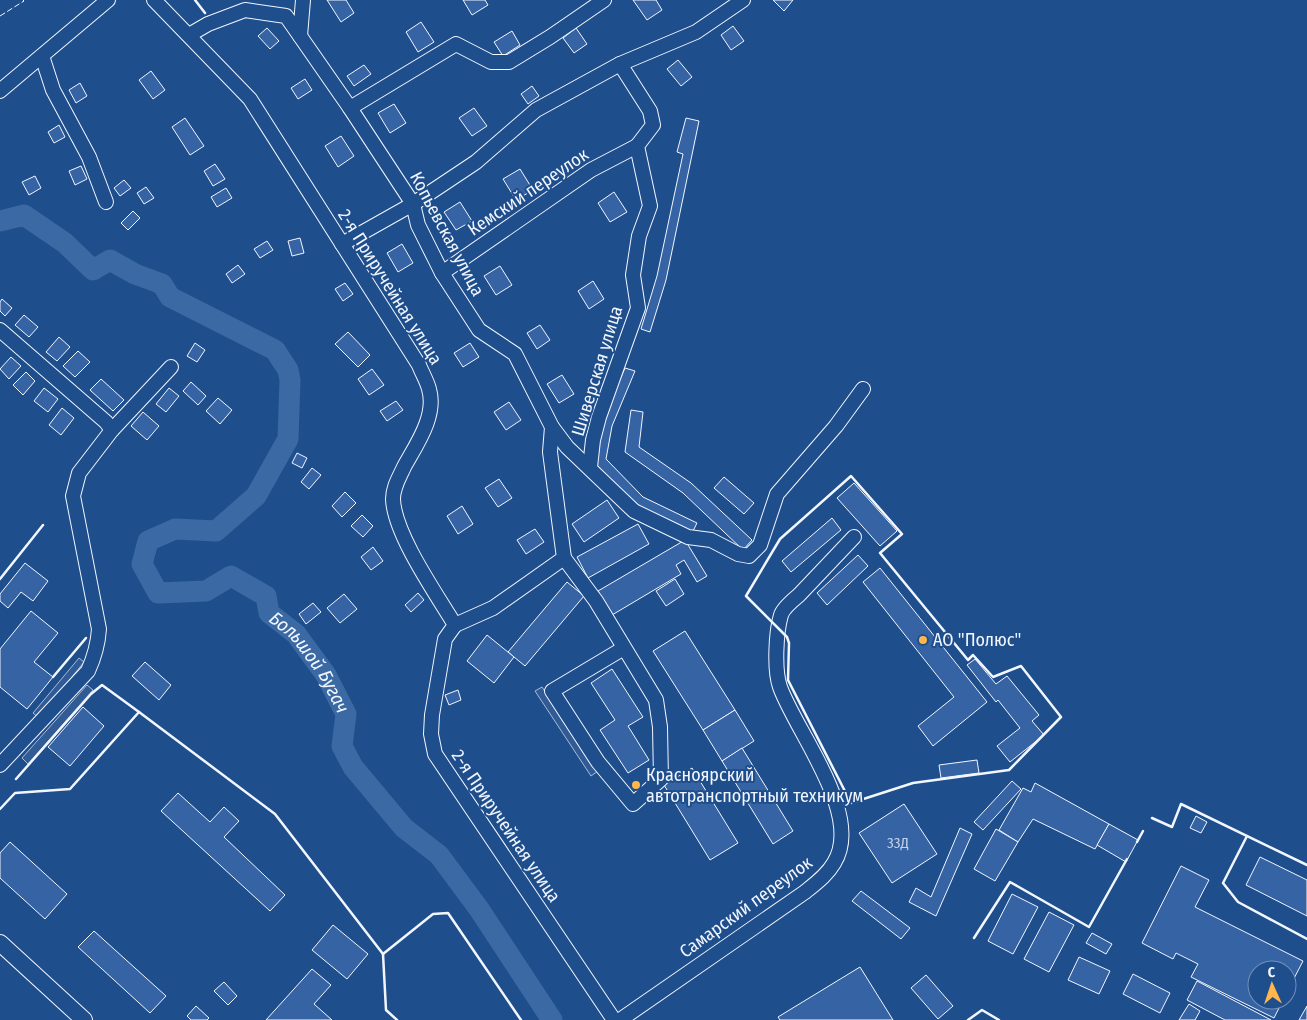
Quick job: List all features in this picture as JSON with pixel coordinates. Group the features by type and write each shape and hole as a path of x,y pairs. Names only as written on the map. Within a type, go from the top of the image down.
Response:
{"main road":[{"path":"0,943 84,1020"}],"street":[{"path":"0,90 108,0"},
{"name":"2-я Приручейная улица","path":"154,0 250,99 419,365 430,391 431,409 422,432 394,487 393,501 398,525 407,544 455,625 445,639 432,715 435,754 614,1020"},
{"path":"300,36 303,0"},
{"path":"350,108 456,44 491,62 509,62 604,0"},
{"path":"342,244 413,204 476,162 536,110 620,64 696,32 743,0"},
{"name":"Копьевская улица","path":"189,36 208,24 245,10 286,16 350,108 413,204 418,225 442,273 479,330 515,354 552,427 567,447 634,511 688,537 711,540 738,554 749,556 760,545 777,494 836,426 863,389"},
{"path":"42,56 53,90 89,157 106,202"},
{"path":"620,64 650,111 652,125 637,146"},
{"name":"Кемский переулок","path":"442,273 591,170 637,146"},
{"name":"Шиверская улица","path":"590,467 593,440 599,417 638,308 633,274 639,236 650,206 637,146"},
{"path":"0,330 106,422 112,430"},
{"path":"0,765 88,671 93,662 99,629 73,496 79,473 112,430 171,367"},
{"path":"552,427 550,452 564,558 596,601 656,700 660,727 661,779 633,804 598,762 552,691 624,648"},
{"name":"Самарский переулок","path":"620,1020 805,892 823,877 835,861 841,843 841,828 832,789 779,685 776,665 782,613 854,537"},
{"path":"455,625 493,608 564,558"}],"shaded area":[{"path":"79,658 84,662 39,718 33,713"},
{"path":"87,685 93,690 28,764 22,758"},
{"path":"542,687 598,771 591,776 535,691"}],"building":[{"path":"327,0 346,0 354,13 341,22"},
{"path":"463,0 485,0 488,5 472,15"},
{"path":"633,0 656,0 662,10 647,20"},
{"path":"773,0 793,0 784,11"},
{"path":"421,22 434,42 418,52 406,32"},
{"path":"733,26 744,41 731,50 721,35"},
{"path":"267,28 279,41 270,49 258,36"},
{"path":"576,28 587,44 574,53 563,38"},
{"path":"512,31 520,45 503,56 494,42"},
{"path":"678,60 692,77 681,86 667,69"},
{"path":"364,65 371,74 354,86 347,76"},
{"path":"151,71 165,90 153,99 139,80"},
{"path":"305,79 312,90 298,99 291,88"},
{"path":"80,83 87,96 76,103 69,90"},
{"path":"532,86 539,96 528,104 521,94"},
{"path":"394,104 406,123 390,133 378,113"},
{"path":"474,108 487,126 472,136 459,118"},
{"path":"185,118 204,146 190,155 172,127"},
{"path":"686,118 699,121 666,280 650,332 641,329 657,276 683,154 677,152"},
{"path":"59,125 65,137 54,143 48,132"},
{"path":"341,136 354,156 338,167 325,146"},
{"path":"215,164 225,179 213,186 204,171"},
{"path":"81,166 87,179 75,185 69,171"},
{"path":"520,169 533,190 516,200 503,179"},
{"path":"35,176 41,188 29,195 22,182"},
{"path":"124,180 131,188 120,196 114,188"},
{"path":"146,187 154,198 144,204 137,193"},
{"path":"226,188 232,198 217,207 211,197"},
{"path":"614,192 627,212 610,222 598,203"},
{"path":"460,202 472,221 456,230 444,212"},
{"path":"133,211 140,218 128,230 121,223"},
{"path":"300,238 304,253 292,256 288,241"},
{"path":"267,241 273,250 260,258 254,249"},
{"path":"402,244 413,263 398,272 387,253"},
{"path":"238,265 245,274 232,283 226,274"},
{"path":"500,266 512,285 496,295 484,276"},
{"path":"593,281 604,299 589,309 578,291"},
{"path":"345,283 353,294 343,301 335,289"},
{"path":"2,299 12,308 5,316 0,311"},
{"path":"24,315 38,327 29,337 15,325"},
{"path":"540,325 550,340 537,349 527,333"},
{"path":"348,332 370,355 358,367 335,344"},
{"path":"59,337 70,347 57,361 46,352"},
{"path":"195,343 205,350 197,362 187,356"},
{"path":"470,343 479,357 463,367 454,353"},
{"path":"78,351 90,362 75,377 63,366"},
{"path":"11,357 21,366 9,379 0,369"},
{"path":"625,368 635,371 612,426 606,459 643,497 697,523 692,533 636,507 594,462 601,422"},
{"path":"372,369 384,385 369,395 358,379"},
{"path":"26,372 35,381 23,395 13,385"},
{"path":"562,375 574,394 559,403 547,384"},
{"path":"101,379 124,400 113,411 90,390"},
{"path":"191,382 206,396 198,405 183,391"},
{"path":"44,388 58,399 48,412 34,401"},
{"path":"169,388 179,396 166,412 156,404"},
{"path":"218,398 232,410 220,424 206,411"},
{"path":"396,401 403,410 387,421 380,411"},
{"path":"509,402 521,420 506,430 494,412"},
{"path":"62,408 74,418 61,435 49,425"},
{"path":"631,410 643,412 639,447 691,483 752,540 743,550 683,493 625,452"},
{"path":"143,412 159,426 147,440 131,426"},
{"path":"297,453 307,458 302,468 292,463"},
{"path":"312,468 321,475 309,489 301,482"},
{"path":"724,477 754,503 744,514 714,488"},
{"path":"499,479 512,498 498,507 485,488"},
{"path":"854,483 897,531 880,546 837,498"},
{"path":"345,492 356,503 342,517 332,506"},
{"path":"607,500 619,518 584,542 572,524"},
{"path":"462,506 473,524 458,534 447,516"},
{"path":"362,515 373,526 363,537 351,526"},
{"path":"832,518 841,530 791,572 782,561"},
{"path":"638,524 649,544 588,578 577,557"},
{"path":"535,529 544,542 526,554 517,540"},
{"path":"685,540 707,576 697,582 684,560 676,565 681,574 612,615 598,591"},
{"path":"373,547 383,561 371,570 361,557"},
{"path":"858,555 868,566 827,605 817,593"},
{"path":"25,563 48,581 33,601 21,592 8,608 0,601 0,594"},
{"name":"АО \"Полюс\"","path":"880,568 987,702 933,746 918,726 954,697 863,582"},
{"path":"675,579 684,594 666,606 656,591"},
{"path":"567,582 584,596 525,666 508,652"},
{"path":"418,593 424,600 411,612 405,605"},
{"path":"344,594 357,609 340,623 327,608"},
{"path":"313,603 321,612 306,624 299,614"},
{"path":"31,611 58,633 34,662 53,677 27,709 0,687 0,649"},
{"path":"685,631 735,710 703,730 653,651"},
{"path":"487,635 514,657 494,683 467,661"},
{"path":"975,659 996,684 1007,676 1039,715 1032,721 1044,735 1010,762 997,746 1020,728 998,700 996,702 967,665"},
{"path":"145,662 171,685 159,700 132,676"},
{"path":"612,669 643,717 628,726 649,760 628,773 600,730 615,720 591,683"},
{"path":"458,690 461,700 449,705 445,695"},
{"path":"83,707 104,726 70,766 48,747"},
{"path":"735,710 754,741 722,761 703,730"},
{"path":"742,748 793,831 773,844 722,761"},
{"path":"977,760 979,773 941,778 939,765"},
{"path":"692,768 738,843 710,860 664,785"},
{"path":"1012,781 1021,789 983,830 974,822"},
{"path":"1035,783 1109,824 1095,849 1033,819 1018,842 999,830 1023,788 1031,792"},
{"path":"178,793 210,822 224,807 239,821 224,837 285,895 270,911 161,811"},
{"path":"904,804 937,854 892,883 859,833"},
{"path":"1196,816 1207,822 1201,833 1190,828"},
{"path":"1109,824 1138,840 1126,862 1097,845"},
{"path":"960,828 972,834 936,916 909,902 916,888 931,897"},
{"path":"996,829 1018,842 995,881 974,869"},
{"path":"10,842 67,894 45,919 0,878 0,853"},
{"path":"1260,857 1307,880 1307,916 1246,885"},
{"path":"1181,866 1209,880 1195,907 1303,961 1297,973 1297,960 1247,960 1247,1005 1191,977 1198,964 1176,953 1173,959 1142,943"},
{"path":"861,891 910,928 901,939 852,901"},
{"path":"1012,894 1038,907 1013,954 988,941"},
{"path":"1049,912 1074,925 1049,972 1024,959"},
{"path":"333,925 368,954 347,979 312,950"},
{"path":"94,931 166,996 150,1013 78,947"},
{"path":"1092,933 1112,944 1106,954 1086,943"},
{"path":"1079,957 1110,971 1099,994 1068,980"},
{"path":"860,967 893,1020 780,1020 778,1017"},
{"path":"312,969 331,985 314,1004 332,1020 266,1020"},
{"path":"1133,974 1170,993 1160,1013 1123,994"},
{"path":"926,975 953,1006 938,1019 911,988"},
{"path":"1197,981 1247,1007 1247,1010 1252,1010 1271,1020 1225,1020 1187,1000"},
{"path":"224,982 237,996 228,1005 214,991"},
{"path":"1189,1004 1200,1011 1195,1020 1179,1020"},
{"path":"196,1006 209,1018 207,1020 191,1020 187,1016"},
{"path":"1307,1006 1307,1020 1299,1020"},
{"path":"1258,1010 1278,1010 1274,1018"}],"waterway":[{"name":"Большой Бугач","path":"0,221 24,215 65,243 93,270 110,260 135,274 162,284 170,297 275,350 288,370 290,380 288,439 256,496 216,531 175,529 148,541 142,564 158,593 206,591 231,576 266,596 269,613 296,634 326,675 346,714 342,746 353,767 404,828 439,855 479,909 552,1020"}],"fence":[{"path":"0,16 23,0"}],"wall":[{"path":"195,0 205,13"},
{"path":"851,476 902,534 880,553 968,660 973,655 993,677 1021,666 1061,717 1009,770 913,783 851,803 788,680 789,643 787,637 746,596 780,539 851,476"},
{"path":"0,579 43,525"},
{"path":"53,677 86,638"},
{"path":"16,779 91,694 102,685 139,712"},
{"path":"0,809 15,793 70,789 139,712 275,814 383,954 386,1010 397,1020"},
{"path":"1152,818 1172,827 1181,804 1307,865"},
{"path":"1137,842 1143,831"},
{"path":"1247,836 1223,883 1238,902 1307,939"},
{"path":"974,938 1010,882 1089,927 1127,859"},
{"path":"383,954 433,914 448,913 521,1020"},
{"path":"968,1020 982,1010 999,1020"}],"place":[{"name":"АО \"Полюс\"","path":"923,640"},
{"name":"Красноярский автотранспортный техникум","path":"636,785"}]}
